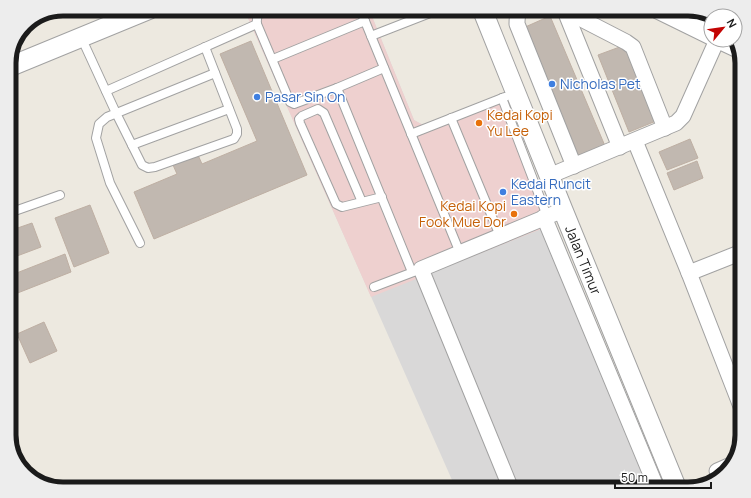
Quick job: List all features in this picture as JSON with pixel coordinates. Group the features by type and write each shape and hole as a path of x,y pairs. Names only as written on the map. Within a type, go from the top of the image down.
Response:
{"street":[{"path":"16,64 133,16"},
{"name":"Jalan Timur","path":"484,16 509,96 550,176 551,214 673,482"},
{"path":"517,16 517,24 574,166"},
{"path":"565,16 620,147"},
{"path":"575,16 633,47 665,128"},
{"path":"672,16 703,31"},
{"path":"550,176 635,141 676,122 683,116 713,48"},
{"path":"635,141 690,273 735,390"},
{"path":"508,482 417,270 551,214 654,482"},
{"path":"690,273 735,255"}],"lane":[{"path":"258,16 256,19 290,102 294,104 384,68"},
{"path":"363,16 460,253"},
{"path":"371,36 422,16"},
{"path":"273,59 365,22"},
{"path":"106,91 258,24"},
{"path":"81,37 142,166 148,168 155,167 234,139 237,134 237,129 205,47"},
{"path":"140,243 110,182 96,138 99,124 107,117 116,113 215,73"},
{"path":"337,88 382,197 417,270 374,287"},
{"path":"411,134 509,96 551,214"},
{"path":"132,145 229,109"},
{"path":"362,202 324,113 318,109 302,116 299,119 300,123 336,204 342,207 362,202 382,197"},
{"path":"451,118 500,236"},
{"path":"16,211 60,195"}],"shaded area":[{"path":"247,16 372,16 414,120 423,125 501,94 658,482 453,482"},
{"path":"247,16 372,16 414,120 423,125 501,94 554,224 371,297"}],"building":[{"path":"550,16 605,146 579,157 523,28"},
{"name":"Pasar Sin On","path":"251,41 307,175 154,239 134,192 177,174 173,165 198,155 202,164 257,141 220,54"},
{"path":"625,45 656,121 629,132 598,55"},
{"path":"690,139 698,158 667,170 659,152"},
{"path":"697,161 703,178 674,190 667,173"},
{"path":"90,205 109,253 74,267 55,218"},
{"path":"32,223 41,247 16,256 16,229"},
{"path":"65,254 71,272 16,294 16,273"},
{"path":"44,322 57,351 30,363 17,334"}],"place":[{"name":"Nicholas Pet","path":"552,84"},
{"name":"Pasar Sin On","path":"257,97"},
{"name":"Kedai Kopi Yu Lee","path":"479,123"},
{"name":"Kedai Runcit Eastern","path":"503,192"},
{"name":"Kedai Kopi Fook Mue Dor","path":"514,214"}]}
